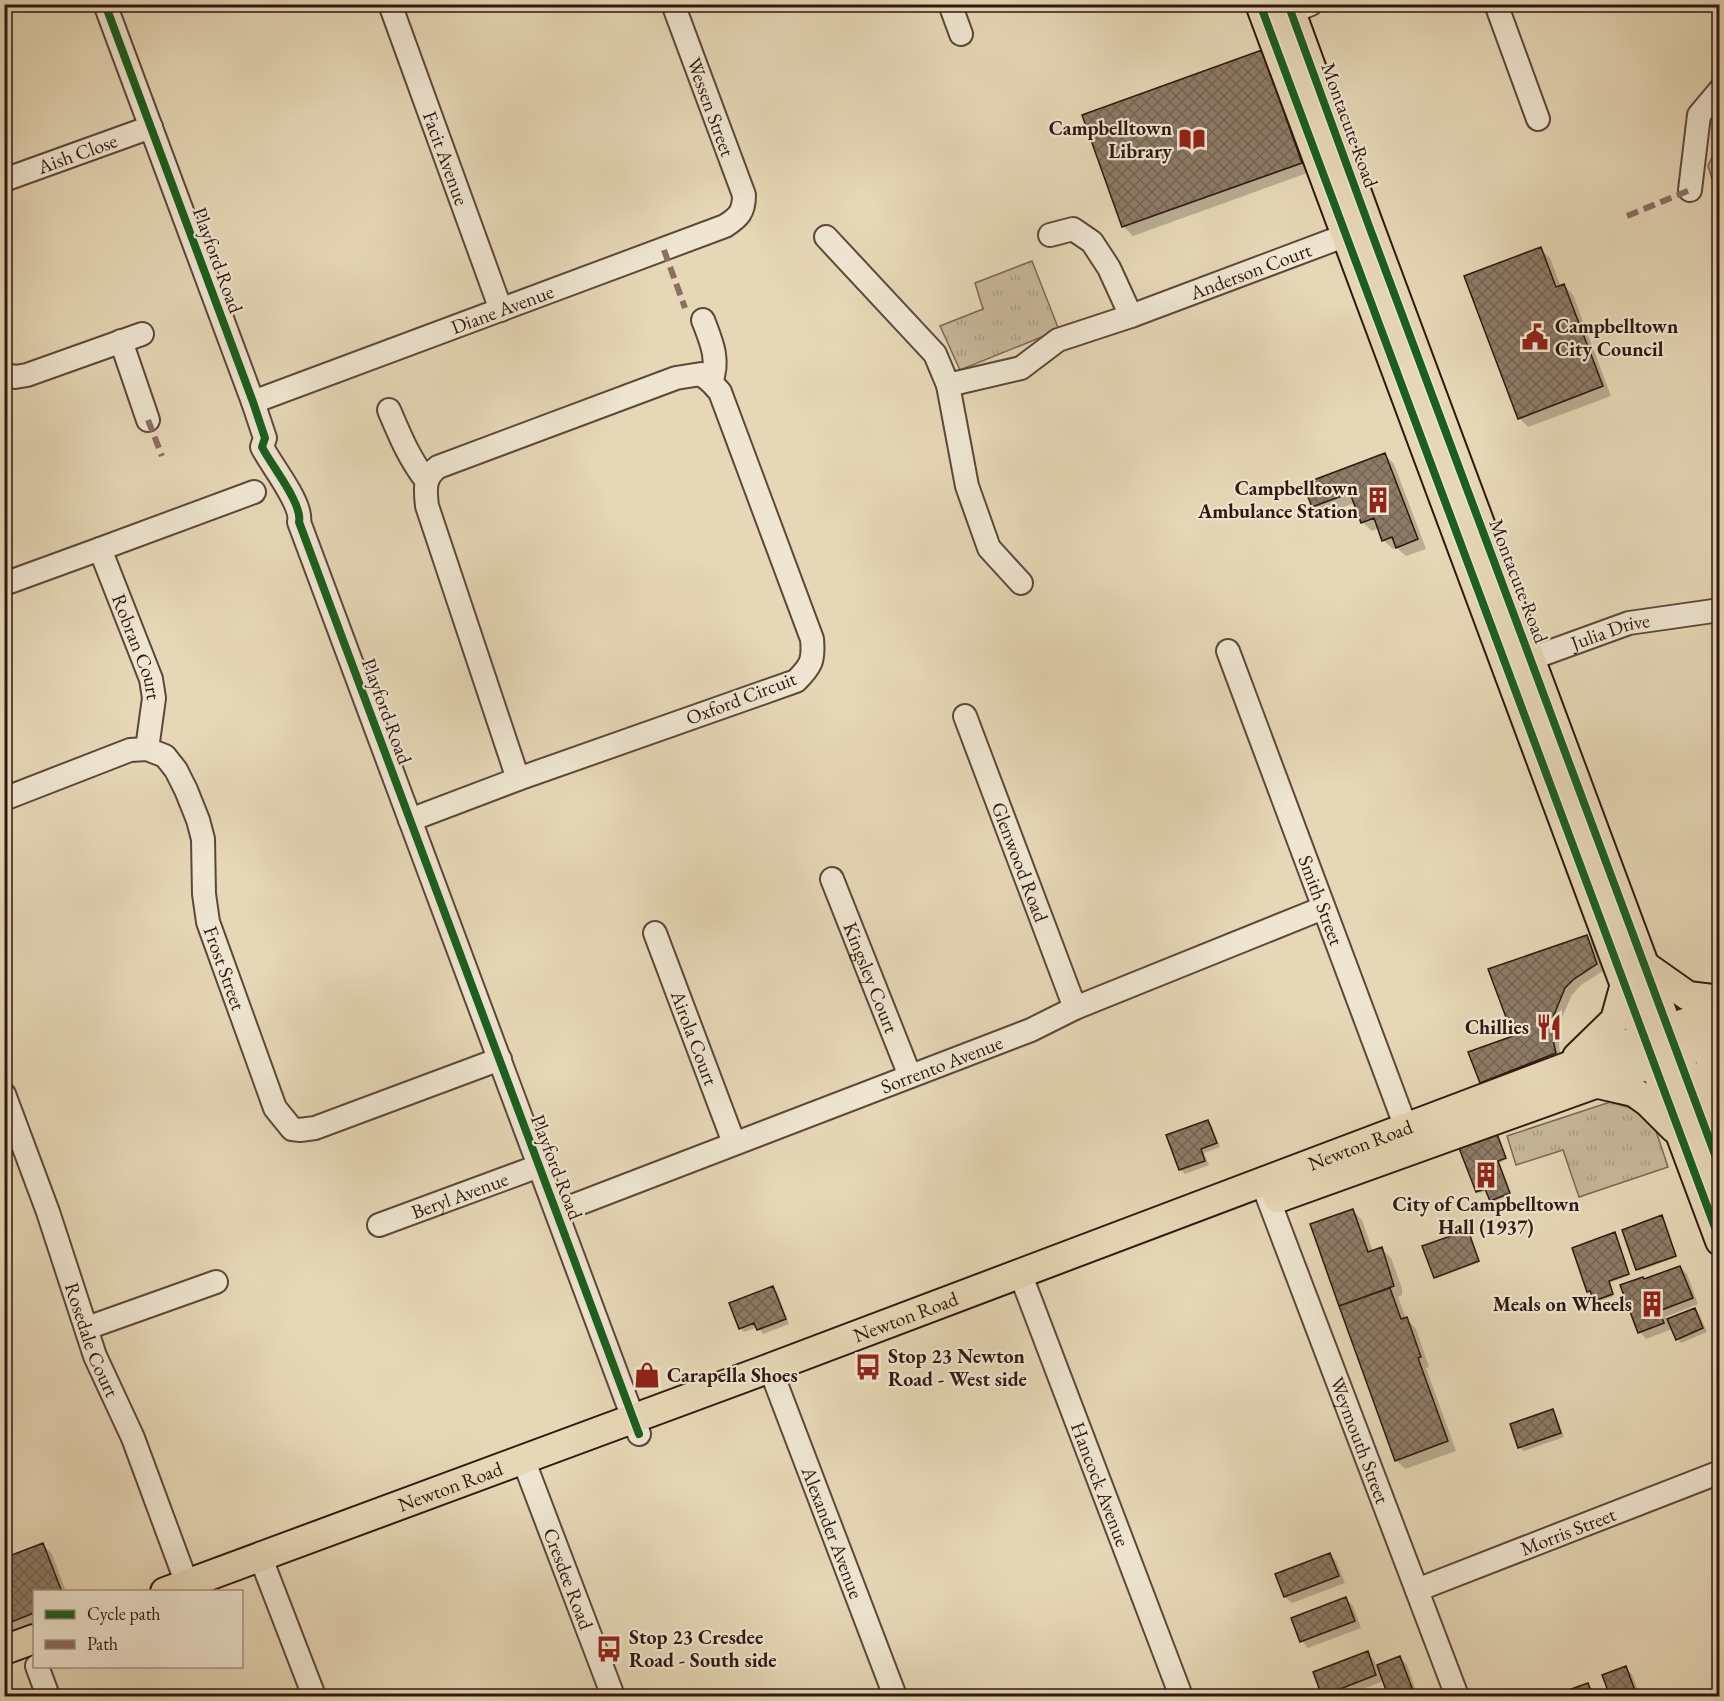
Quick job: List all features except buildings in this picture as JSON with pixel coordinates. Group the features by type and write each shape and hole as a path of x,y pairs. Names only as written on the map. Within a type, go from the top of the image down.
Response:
{"main road":[{"name":"Montacute Road","path":"1284,10 1358,230 1689,1123 1719,1240"},
{"path":"1567,1067 1615,1020 1634,974 1688,996 1719,1000"},
{"path":"1660,1046 1719,1011"},
{"path":"1660,1046 1719,1039"},
{"name":"Newton Road","path":"1410,1138 1594,1083 1660,1046"},
{"name":"Newton Road","path":"176,1588 264,1565 1266,1192 1410,1138 1567,1067 1660,1046"},
{"path":"1594,1083 1634,1092 1689,1123 1710,1062 1719,1052"},
{"name":"Montacute Road","path":"1689,1123 1719,1168"},
{"name":"Newton Road","path":"220,1590 264,1565"},
{"path":"4,1668 29,1653"}],"street":[{"name":"Playford Road","path":"105,4 253,402 265,438 262,447 293,496 301,514 299,522 636,1426"},
{"name":"Facit Avenue","path":"390,4 501,310"},
{"name":"Wessen Street","path":"673,4 744,195 744,209"},
{"path":"950,4 961,34"},
{"path":"1496,4 1538,119"},
{"path":"1690,190 1699,115 1719,90"},
{"name":"Aish Close","path":"4,180 151,128"},
{"name":"Diane Avenue","path":"253,402 725,226 738,218 744,209"},
{"path":"1050,235 1073,229 1092,242 1109,268 1131,316"},
{"name":"Anderson Court","path":"948,385 1021,368 1058,340 1131,316 1358,230"},
{"path":"826,237 935,354 948,385 967,486 989,548 1021,583"},
{"path":"426,480 438,467 676,378 701,374 711,382 716,370 716,358 704,320"},
{"path":"4,374 15,377 27,375 131,338 148,420"},
{"name":"Oxford Circuit","path":"410,820 518,779 796,681 807,670 814,657 812,639 720,392 711,382"},
{"path":"389,410 408,454 426,480 427,506 518,779"},
{"path":"4,584 254,492"},
{"name":"Robran Court","path":"100,549 151,679 154,698 147,748"},
{"name":"Julia Drive","path":"1519,663 1629,623 1719,610"},
{"name":"Smith Street","path":"1228,651 1410,1138"},
{"name":"Glenwood Road","path":"965,717 1075,1008"},
{"path":"4,799 105,758 130,750 147,748"},
{"name":"Frost Street","path":"147,748 165,756 176,770 198,820 203,839 204,894 208,922 275,1108 292,1129 300,1130 323,1125 500,1059"},
{"name":"Kingsley Court","path":"832,879 910,1076"},
{"name":"Sorrento Avenue","path":"557,1212 1031,1030 1075,1008 1323,908"},
{"name":"Airola Court","path":"655,933 734,1143"},
{"name":"Rosedale Court","path":"4,1094 48,1212 95,1356 133,1438 176,1588"},
{"name":"Beryl Avenue","path":"379,1225 539,1166"},
{"name":"Weymouth Street","path":"1266,1192 1457,1696"},
{"name":"Hancock Avenue","path":"1024,1281 1181,1696"},
{"path":"87,1328 216,1282"},
{"name":"Alexander Avenue","path":"773,1376 895,1696"},
{"name":"Cresdee Road","path":"526,1467 613,1696"},
{"name":"Morris Street","path":"1417,1590 1719,1472"},
{"path":"264,1565 314,1696"},
{"path":"36,1668 48,1696"}],"green space":[{"path":"1720,142 1719,201 1708,166"},
{"path":"1032,261 1059,330 960,370 940,326 983,309 975,283"},
{"path":"1610,1102 1651,1116 1668,1167 1579,1197 1563,1150 1516,1165 1507,1136"}],"marked path":[{"path":"1627,216 1690,190"},
{"path":"664,250 685,308"},
{"path":"148,420 162,456"}],"cycle path":[{"path":"105,4 253,402 265,438 262,447 296,505 299,522 639,1434"},
{"path":"1260,4 1720,1241"},
{"path":"1288,4 1720,1168"}],"place":[{"name":"Campbelltown Library","path":"1192,139"},
{"name":"Campbelltown City Council","path":"1535,337"},
{"name":"Campbelltown Ambulance Station","path":"1378,500"},
{"name":"Chillies","path":"1549,1027"},
{"name":"City of Campbelltown Hall (1937)","path":"1486,1175"},
{"name":"Meals on Wheels","path":"1652,1304"},
{"name":"Stop 23 Newton Road - West side","path":"868,1367"},
{"name":"Carapella Shoes","path":"647,1375"},
{"name":"Stop 23 Cresdee Road - South side","path":"609,1649"}]}
